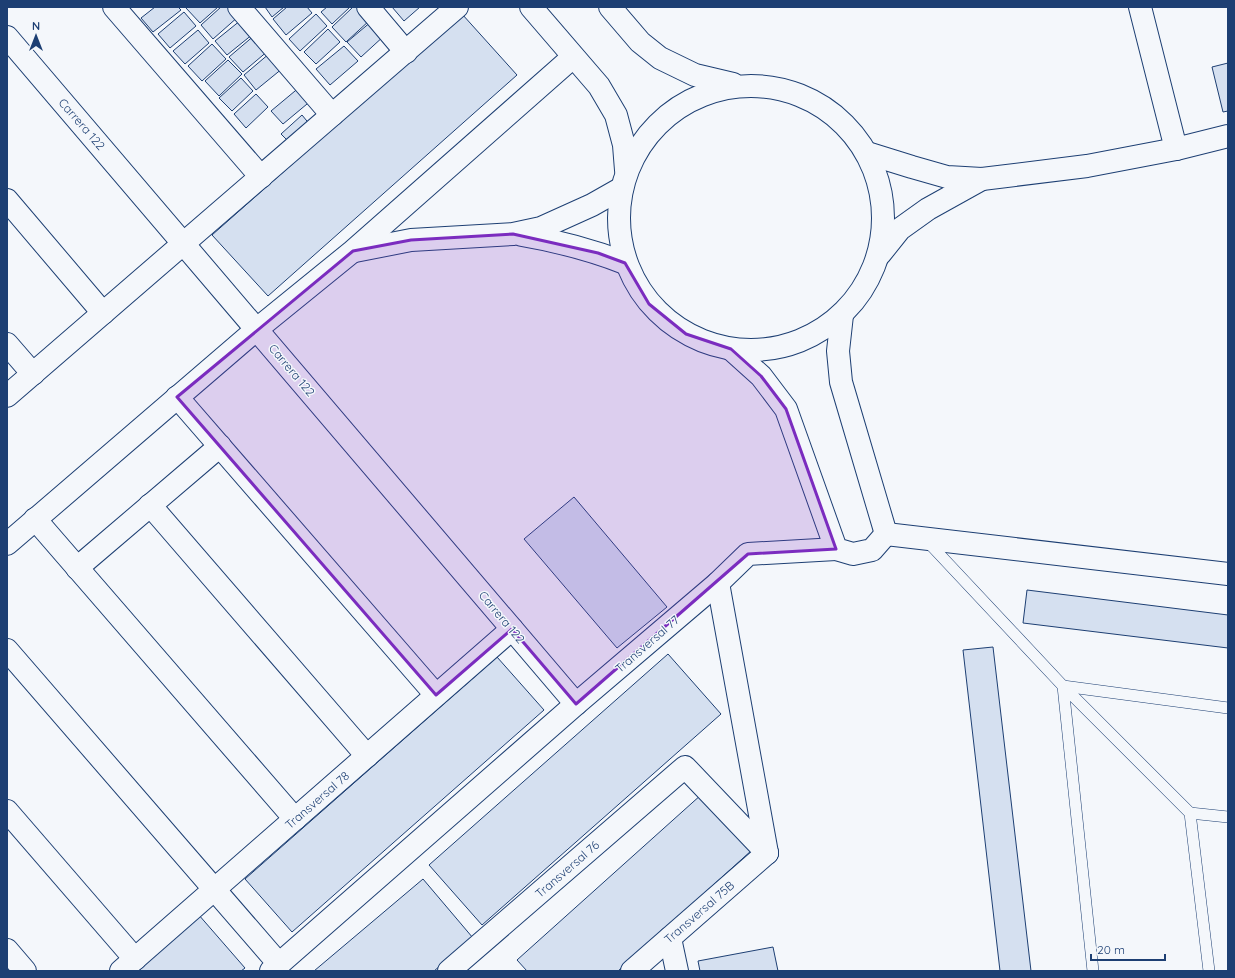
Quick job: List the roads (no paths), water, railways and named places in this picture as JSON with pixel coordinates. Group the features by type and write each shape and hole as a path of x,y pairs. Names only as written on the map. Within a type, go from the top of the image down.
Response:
{"street":[{"path":"114,7 261,177"},
{"path":"239,7 332,115"},
{"path":"368,7 406,52"},
{"path":"7,396 458,7"},
{"path":"530,7 599,86 616,115 624,145 624,179 617,217 625,263 649,304 686,334 731,349 761,350 790,344 818,333 842,315 864,287 879,255 900,228 928,209 982,179"},
{"path":"1140,7 1176,149"},
{"path":"620,11 640,42 660,58 695,75 738,86"},
{"name":"Carrera 122","path":"7,37 576,704"},
{"path":"7,544 257,329 353,251 573,57"},
{"path":"353,251 411,240 514,234 541,228 592,205 624,179 647,133 679,105 719,88 762,85 804,96 840,119 867,152 880,185 884,220 879,255"},
{"path":"867,152 947,177 982,179 1087,166 1176,149 1228,136"},
{"path":"7,200 103,313"},
{"path":"514,234 548,239 598,253 625,263"},
{"path":"842,315 838,352 841,382 886,534 1228,574"},
{"path":"7,344 33,374"},
{"path":"731,349 761,376 786,410 836,549"},
{"path":"178,397 436,695"},
{"path":"77,568 220,446"},
{"path":"150,506 367,756"},
{"path":"35,519 295,819"},
{"name":"Transversal 77","path":"275,968 576,704 718,583 748,554 836,549 853,554 872,550 886,534"},
{"path":"718,583 767,853"},
{"name":"Transversal 78","path":"128,965 512,629"},
{"path":"7,650 214,890 275,968"},
{"name":"Transversal 76","path":"449,971 685,767 767,853"},
{"path":"7,811 128,965"},
{"name":"Transversal 75B","path":"632,971 767,853"},
{"path":"670,938 677,971"},
{"path":"7,950 25,971"}],"lane":[{"path":"926,539 1063,686 1190,813 1209,971"},
{"path":"1063,686 1228,708"},
{"path":"1063,686 1093,971"},
{"path":"1190,813 1228,817"}]}
